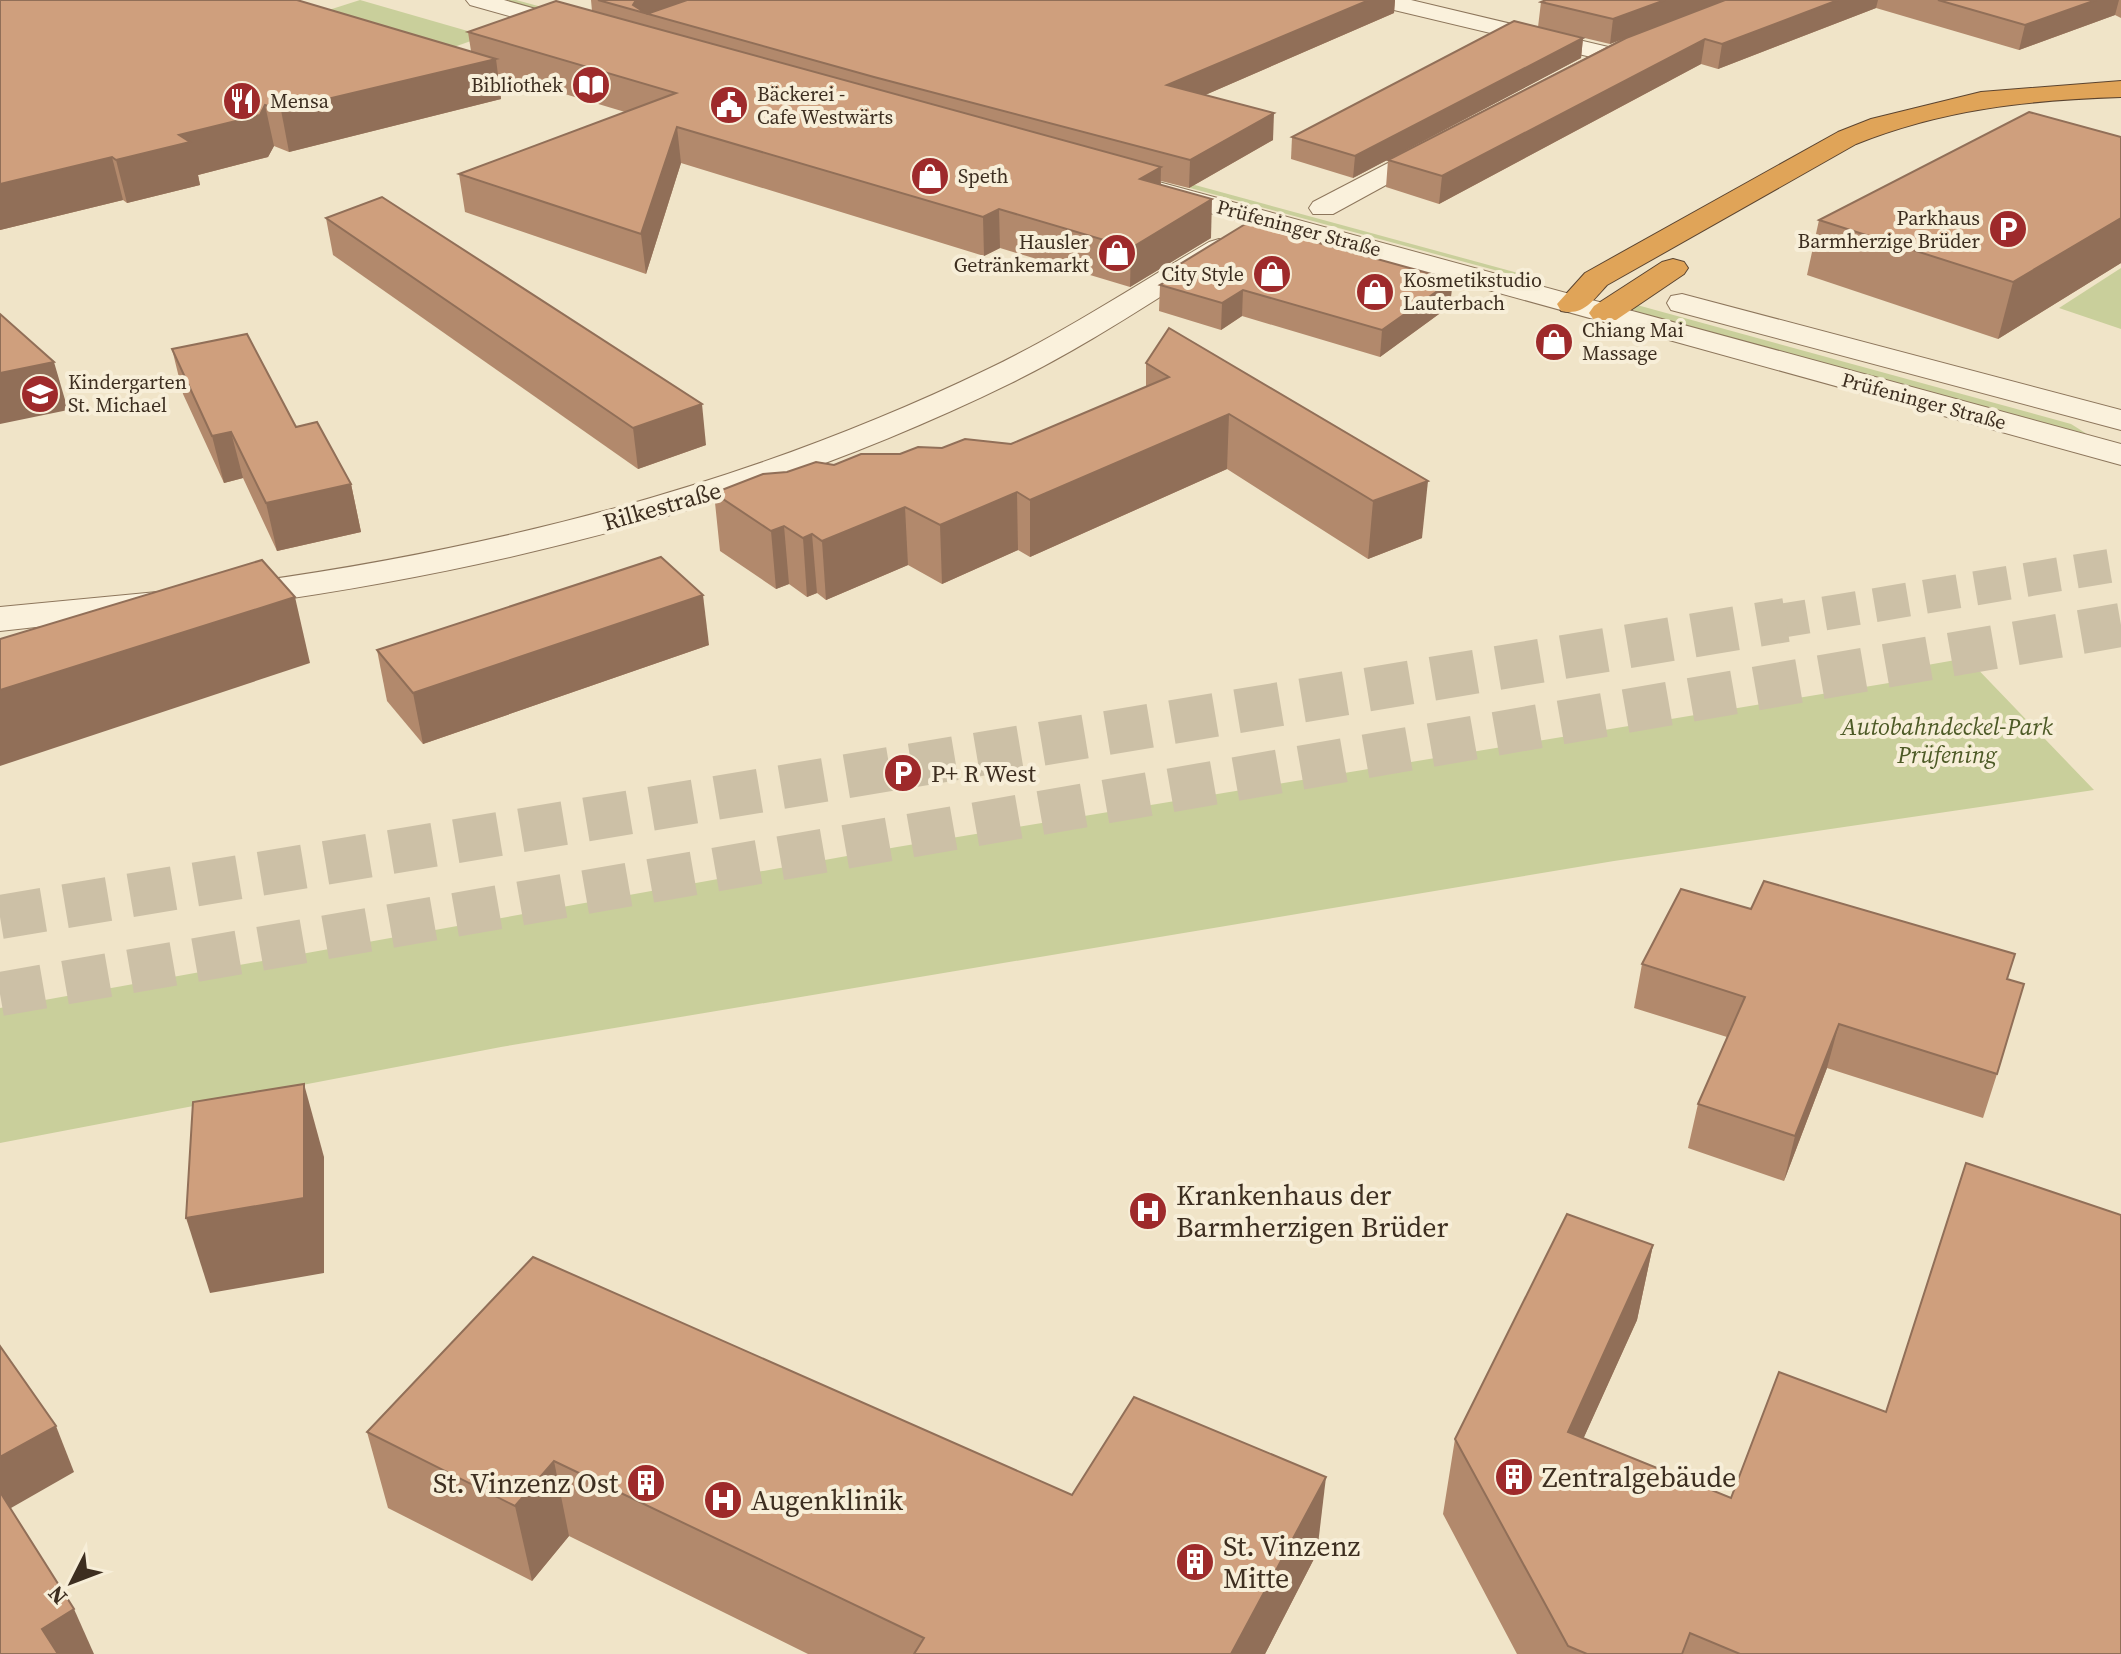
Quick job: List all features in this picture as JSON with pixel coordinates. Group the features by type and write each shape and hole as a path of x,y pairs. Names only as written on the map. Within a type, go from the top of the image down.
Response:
{"highway":[{"path":"1572,304 1596,279 1847,138 1890,119 1938,105 2000,95 2121,89"},
{"path":"1859,162 1917,132 1960,120 2007,110 2121,103"},
{"path":"1605,313 1635,290 1701,253"}],"street":[{"path":"478,0 602,26 547,0"},
{"path":"1381,0 1612,55"},
{"path":"1572,75 1637,45"},
{"path":"1323,208 1468,128"},
{"name":"Prüfeninger Straße","path":"1153,163 1365,219"},
{"name":"Prüfeninger Straße","path":"1121,180 2121,455"},
{"name":"Rilkestraße","path":"0,619 297,587 488,551 671,506 825,453 1001,376 1267,219"},
{"name":"Prüfeninger Straße","path":"1560,271 2121,420"}],"green space":[{"path":"360,0 485,36 437,53 310,16"},
{"path":"492,0 516,0 1518,273 1513,275"},
{"path":"2121,268 2121,329 2059,308"},
{"path":"1637,305 2071,424 2087,434 1647,317 1632,309"},
{"name":"Autobahndeckel-Park Prüfening","path":"1967,658 2094,790 1614,861 501,1047 0,1143 0,1008 897,847 1907,680 1899,670"}],"building":[{"path":"0,0 297,0 496,59 281,110 265,105 260,115 179,135 190,142 0,184"},
{"path":"598,0 636,0 633,5 646,13"},
{"path":"687,0 1369,0 1167,85 1274,113 1190,160 648,14"},
{"path":"1665,0 1613,19 1541,2"},
{"path":"1725,0 1838,0 1722,44 1705,39 1442,176 1388,160 1626,38"},
{"path":"1938,0 2096,0 2025,25"},
{"path":"556,1 1161,167 1140,179 1212,199 1131,248 999,209 983,217 677,127 641,234 459,174 676,93 468,32"},
{"path":"1514,21 1583,38 1355,156 1292,137"},
{"path":"2029,112 2121,137 2121,218 2013,282 1819,220"},
{"path":"382,197 702,404 633,428 326,218"},
{"path":"1247,223 1453,280 1382,330 1243,290 1222,303 1160,285 1177,275 1167,272"},
{"path":"0,314 54,362 0,373"},
{"path":"1169,328 1428,481 1373,501 1229,414 1030,500 1017,492 940,525 905,507 822,541 812,534 803,538 784,526 771,531 714,493 763,474 787,472 816,462 834,465 861,454 900,454 918,447 942,448 965,439 1011,444 1169,377 1146,363"},
{"path":"247,334 296,427 317,422 351,484 266,503 231,432 212,436 172,349"},
{"path":"661,557 703,595 413,693 377,650"},
{"path":"262,560 295,597 0,690 0,639"},
{"path":"1764,881 2015,954 2007,979 2024,984 1997,1074 1839,1024 1795,1136 1698,1104 1745,997 1642,964 1681,889 1751,909"},
{"path":"304,1084 304,1198 186,1218 193,1102"},
{"path":"1966,1163 2121,1215 2121,1654 1740,1654 1690,1633 1682,1654 1587,1654 1568,1646 1455,1439 1567,1214 1653,1245 1568,1432 1731,1498 1779,1372 1886,1412"},
{"path":"533,1257 1072,1495 1134,1397 1326,1477 1231,1654 914,1654 924,1638 554,1461 515,1506 367,1432"},
{"path":"0,1346 56,1426 0,1457"},
{"path":"0,1492 74,1609 42,1629 58,1654 0,1654"}],"tunnel":[{"path":"1779,621 2121,564"},
{"path":"1779,621 1786,620"},
{"path":"0,917 1779,621"},
{"path":"1774,622 1779,621"},
{"path":"0,994 2121,625"}],"place":[{"name":"Bibliothek","path":"591,85"},
{"name":"Mensa","path":"242,101"},
{"name":"Bäckerei - Cafe Westwärts","path":"729,105"},
{"name":"Speth","path":"930,176"},
{"name":"Parkhaus Barmherzige Brüder","path":"2008,229"},
{"name":"Hausler Getränkemarkt","path":"1117,253"},
{"name":"City Style","path":"1272,274"},
{"name":"Kosmetikstudio Lauterbach","path":"1375,292"},
{"name":"Chiang Mai Massage","path":"1554,342"},
{"name":"Kindergarten St. Michael","path":"40,394"},
{"name":"P+ R West","path":"903,773"},
{"name":"Krankenhaus der Barmherzigen Brüder","path":"1148,1211"},
{"name":"Zentralgebäude","path":"1514,1477"},
{"name":"St. Vinzenz Ost","path":"646,1483"},
{"name":"Augenklinik","path":"723,1500"},
{"name":"St. Vinzenz Mitte","path":"1195,1562"}]}
